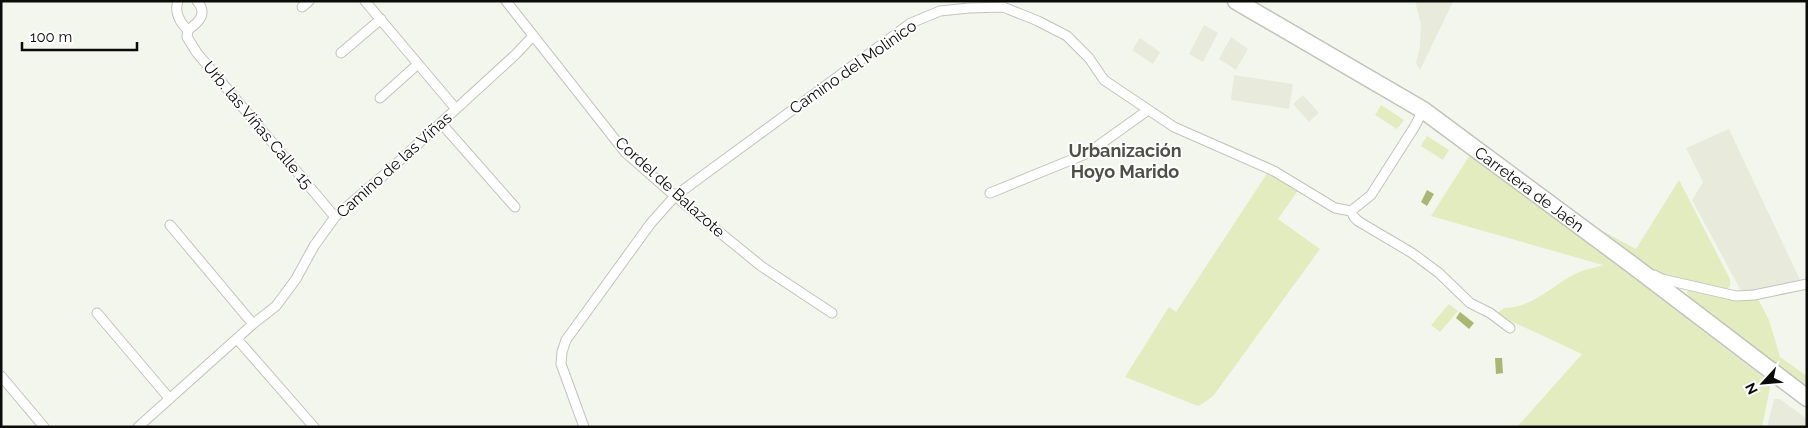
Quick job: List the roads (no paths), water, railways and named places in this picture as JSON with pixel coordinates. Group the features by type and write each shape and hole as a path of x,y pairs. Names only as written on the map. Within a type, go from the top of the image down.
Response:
{"highway":[{"name":"Carretera de Jaén","path":"1236,1 1423,110 1631,264 1807,398"}],"street":[{"name":"Urb. las Viñas Calle 15","path":"178,1 177,12 183,26 188,30 187,37 197,52 335,217"},
{"path":"188,30 199,22 202,16 203,12 197,1"},
{"path":"365,1 456,109"},
{"name":"Cordel de Balazote","path":"506,1 625,152 675,196 761,266 832,313"},
{"name":"Camino del Molinico","path":"584,427 561,364 562,352 566,340 651,223 675,196 912,23 940,11 969,8 1004,8 1038,21 1067,36 1089,58 1104,80 1174,126 1274,171 1335,208 1351,211"},
{"path":"341,54 381,19"},
{"name":"Camino de las Viñas","path":"138,427 253,324 276,306 296,279 314,246 335,217 441,123 533,36"},
{"path":"380,98 418,64"},
{"path":"990,193 1088,153 1148,110"},
{"path":"1423,110 1415,126 1371,195 1351,211 1358,221 1412,253 1439,273 1454,290 1470,303 1490,313 1510,328"},
{"path":"441,123 515,207"},
{"path":"170,225 253,324"},
{"path":"1631,264 1662,279 1736,296 1754,295 1807,284"},
{"path":"97,313 169,398"},
{"path":"237,339 314,427"},
{"path":"1,376 44,427"}],"district":[{"name":"Urbanización Hoyo Marido","path":"1125,160"}]}
